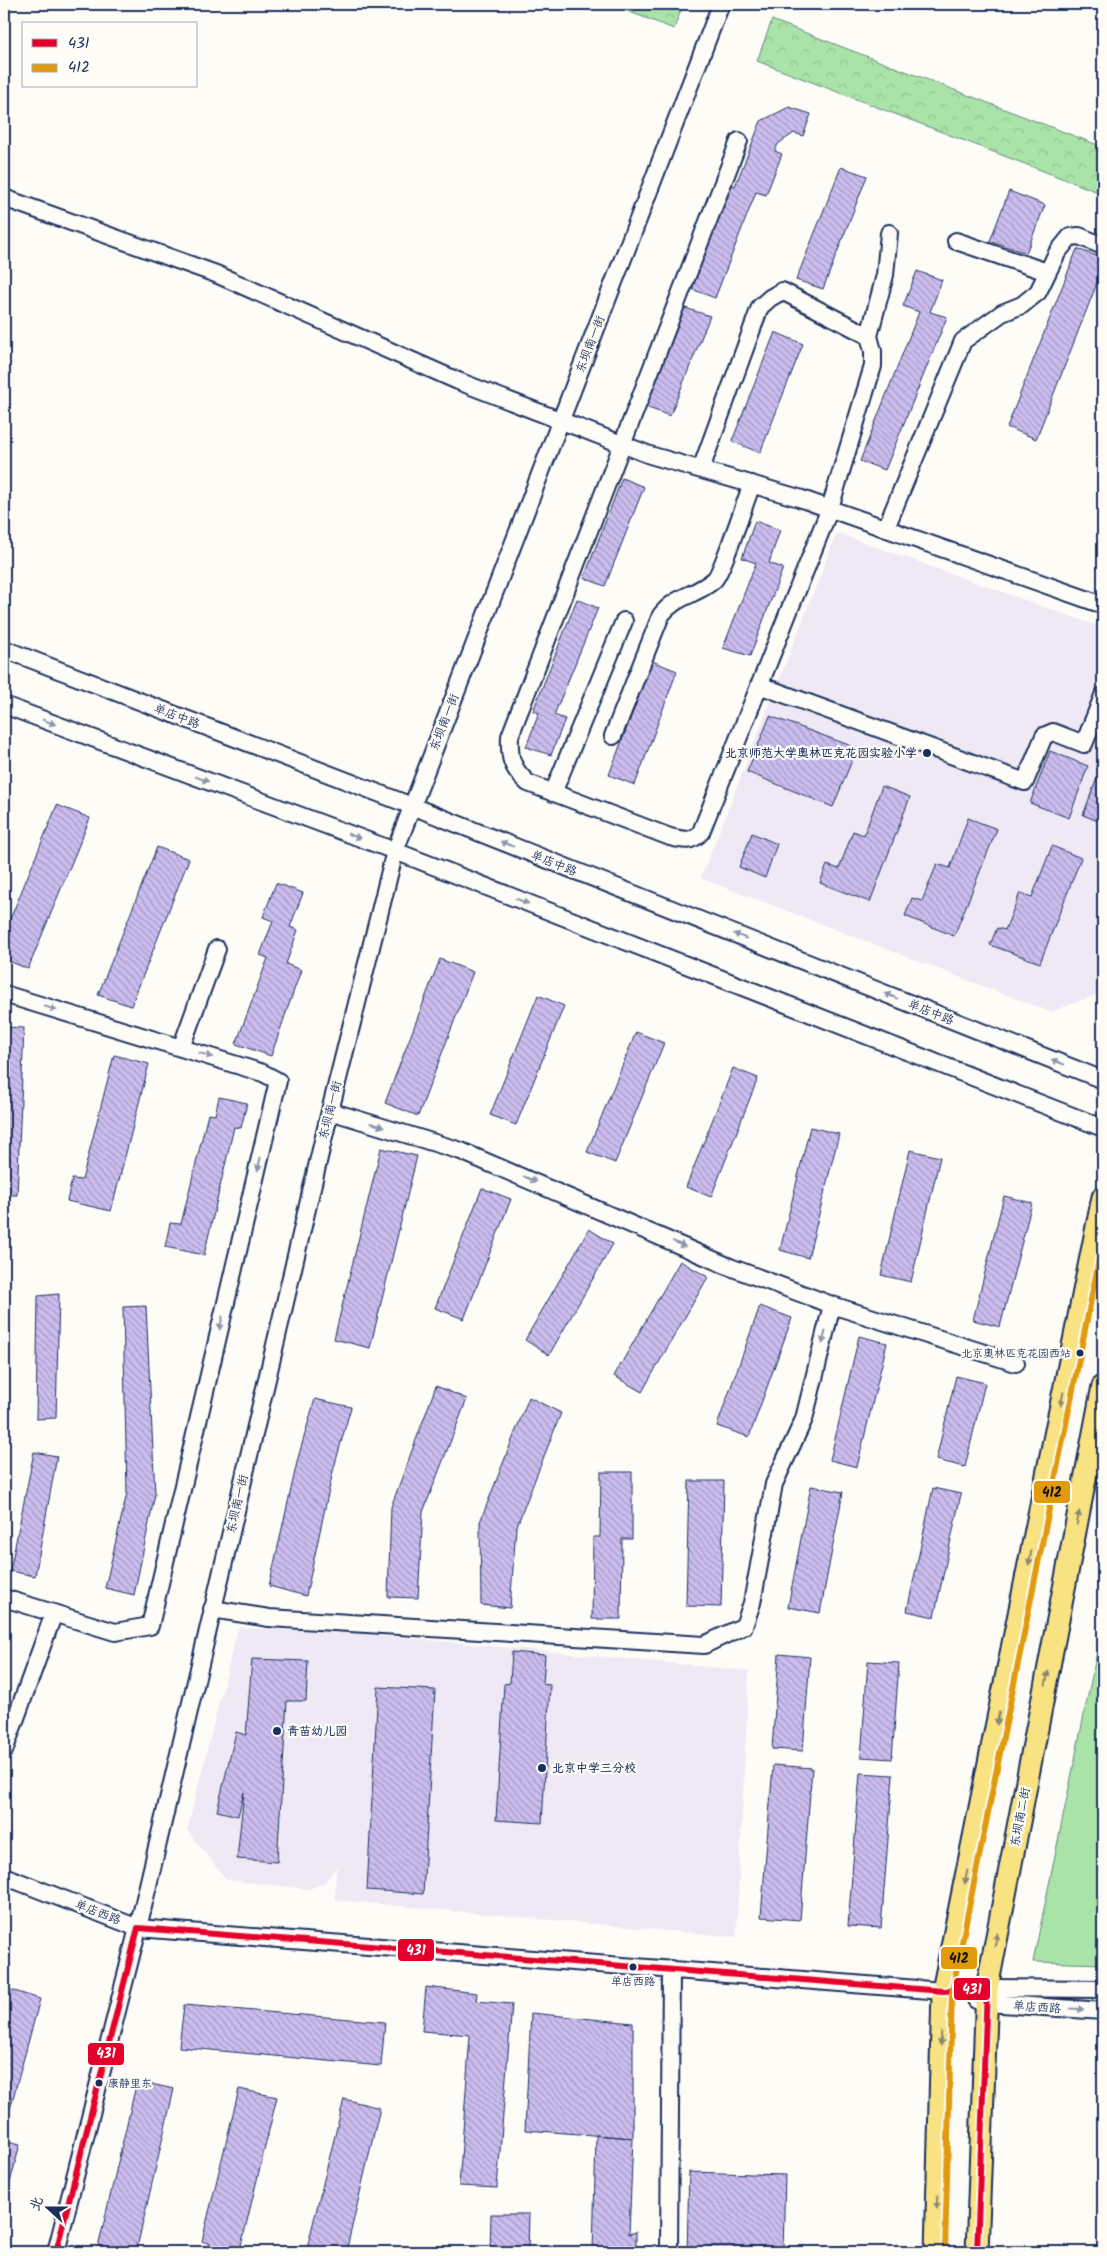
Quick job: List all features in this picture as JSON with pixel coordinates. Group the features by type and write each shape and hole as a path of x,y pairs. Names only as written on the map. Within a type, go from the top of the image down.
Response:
{"main road":[{"path":"936,2252 943,1991 1103,1197"},
{"name":"东坝南二街","path":"977,2252 986,1996 1103,1386"}],"street":[{"name":"东坝南一街","path":"56,2252 138,1928 330,1111 394,852 721,4"},
{"path":"739,141 510,736 509,756 521,777 528,783 670,837 687,840 696,838 701,832 830,508 873,366 873,351 869,336 885,275 889,233"},
{"path":"4,198 216,274 458,381 650,455 830,508 1103,605"},
{"path":"886,528 963,341 1002,313 1022,305 1038,292 1057,253 1070,238 1079,236 1103,246"},
{"path":"956,240 1047,272"},
{"path":"701,469 760,307 770,298 782,290 869,336"},
{"path":"613,736 661,615 670,604 700,591 716,578 752,484"},
{"path":"553,793 624,621"},
{"name":"单店中路","path":"4,649 412,806 1103,1080"},
{"path":"759,685 1025,782 1044,736 1053,732 1084,744 1103,696"},
{"path":"4,705 394,852 1103,1128"},
{"path":"181,1048 217,948"},
{"path":"4,994 263,1073 278,1081 150,1626 115,1632 4,1598"},
{"path":"330,1111 461,1151 730,1267 832,1306 1016,1363"},
{"path":"212,1609 269,1618 704,1645 744,1626 752,1603 774,1484 804,1419 832,1306"},
{"path":"4,1751 54,1613"},
{"name":"单店西路","path":"4,1876 138,1928 671,1968 943,1991 1103,2011"},
{"path":"669,2252 671,1968"},
{"name":"单店西路","path":"986,1996 1103,1989"}],"shaded area":[{"name":"北京师范大学奥林匹克花园实验小学","path":"837,533 1103,628 1103,992 1051,1012 701,878"},
{"name":"北京中学三分校","path":"238,1628 346,1632 749,1671 736,1937 335,1900 336,1867 325,1882 309,1889 227,1880 187,1830"}],"green space":[{"path":"609,4 683,4 674,29"},
{"path":"772,20 1103,147 1103,194 757,61"},
{"path":"1103,1623 1103,1964 1033,1962"}],"building":[{"path":"789,107 811,114 803,136 794,133 778,144 775,151 782,154 766,195 756,192 715,298 689,288 730,184 735,186 761,121"},
{"path":"841,167 867,176 823,289 796,280"},
{"path":"1009,191 1045,205 1026,253 990,241"},
{"path":"1077,249 1103,258 1103,268 1036,439 1007,427"},
{"path":"917,271 942,280 930,312 947,317 885,470 860,461 919,312 903,306"},
{"path":"682,307 710,316 670,416 643,406"},
{"path":"775,332 803,344 760,453 732,441"},
{"path":"622,478 644,487 605,586 584,578"},
{"path":"755,521 780,530 769,563 783,568 750,656 723,648 756,563 742,558"},
{"path":"577,599 598,608 554,715 565,719 551,755 526,747 539,713 533,711"},
{"path":"652,661 677,671 635,785 609,775"},
{"path":"770,716 857,748 833,807 747,772"},
{"path":"1050,751 1088,766 1069,818 1030,803"},
{"path":"1103,762 1103,823 1083,815"},
{"path":"882,786 910,797 870,902 820,883 827,865 839,869 853,831 864,835"},
{"path":"57,805 90,818 28,969 4,959 4,934"},
{"path":"968,818 997,829 954,936 905,916 912,898 922,901 937,864 950,868"},
{"path":"752,833 777,844 765,878 739,867"},
{"path":"1052,846 1081,858 1040,963 990,945 997,928 1005,930 1020,893 1032,897"},
{"path":"157,847 189,859 131,1006 98,995"},
{"path":"276,883 303,893 290,927 298,930 286,964 301,970 271,1056 236,1044 268,958 260,955 273,921 263,917"},
{"path":"440,959 473,972 418,1116 385,1103"},
{"path":"538,995 564,1006 516,1125 490,1115"},
{"path":"4,1027 24,1028 17,1195 4,1195"},
{"path":"636,1032 664,1043 615,1163 587,1152"},
{"path":"114,1055 149,1064 111,1211 67,1201 72,1179 82,1180"},
{"path":"733,1068 758,1078 711,1197 686,1187"},
{"path":"219,1097 247,1103 241,1128 234,1127 204,1255 165,1247 170,1223 181,1224 208,1114 215,1115"},
{"path":"810,1127 839,1134 808,1258 780,1250"},
{"path":"381,1148 417,1156 370,1348 334,1339"},
{"path":"910,1150 940,1157 911,1282 881,1275"},
{"path":"482,1188 511,1199 464,1319 435,1308"},
{"path":"1004,1196 1032,1203 1000,1327 973,1320"},
{"path":"589,1229 613,1244 549,1355 525,1340"},
{"path":"680,1261 708,1277 642,1392 614,1376"},
{"path":"59,1294 56,1418 36,1419 38,1296"},
{"path":"146,1306 155,1494 134,1595 105,1588 127,1493 123,1307"},
{"path":"760,1306 792,1318 749,1437 717,1426"},
{"path":"859,1336 887,1343 857,1467 830,1460"},
{"path":"956,1376 985,1383 965,1467 936,1460"},
{"path":"436,1386 467,1399 423,1512 418,1598 388,1597 391,1507"},
{"path":"529,1397 561,1413 516,1528 510,1608 481,1605 480,1522"},
{"path":"315,1399 351,1407 333,1471 306,1596 269,1586 298,1458"},
{"path":"34,1452 57,1456 35,1576 10,1571"},
{"path":"601,1472 632,1472 632,1539 622,1539 621,1619 592,1619 593,1537 600,1537"},
{"path":"689,1481 724,1481 721,1607 686,1606"},
{"path":"811,1486 843,1492 820,1613 788,1607"},
{"path":"933,1488 961,1494 934,1617 907,1611"},
{"path":"512,1652 545,1655 543,1684 550,1685 542,1823 496,1820 504,1684 510,1683"},
{"path":"779,1654 810,1657 803,1751 772,1749"},
{"path":"252,1659 308,1661 306,1701 287,1701 277,1862 237,1859 244,1792 238,1816 217,1811 236,1732 246,1735"},
{"path":"868,1661 899,1663 892,1759 861,1757"},
{"path":"378,1687 435,1690 423,1894 367,1890"},
{"path":"773,1765 812,1768 800,1920 761,1917"},
{"path":"860,1773 893,1775 881,1928 848,1926"},
{"path":"426,1987 477,1993 476,2001 512,2004 497,2188 459,2186 470,2035 422,2031"},
{"path":"11,1990 40,1999 9,2113 4,2112 4,2018"},
{"path":"184,2005 385,2022 381,2066 179,2047"},
{"path":"531,2013 633,2023 633,2138 525,2130"},
{"path":"137,2081 174,2089 136,2252 97,2252"},
{"path":"239,2089 277,2097 240,2250 247,2252 208,2252 210,2244 202,2241"},
{"path":"344,2099 380,2108 346,2252 306,2252"},
{"path":"596,2135 633,2138 629,2234 636,2232 636,2252 593,2252"},
{"path":"4,2140 20,2144 4,2206"},
{"path":"689,2172 785,2175 783,2252 687,2252"},
{"path":"491,2214 529,2214 528,2252 490,2252"}],"transit line":[{"name":"412","path":"945,2252 952,1992 1103,1240"},
{"name":"431","path":"138,1928 943,1991 987,1988 977,2252"},
{"name":"431","path":"56,2252 138,1928"}],"place":[{"name":"北京师范大学奥林匹克花园实验小学","path":"927,753"},
{"name":"北京奥林匹克花园西站","path":"1080,1353"},
{"name":"青苗幼儿园","path":"277,1731"},
{"name":"北京中学三分校","path":"542,1768"},
{"name":"单店西路","path":"633,1967"},
{"name":"康静里东","path":"99,2083"}]}
